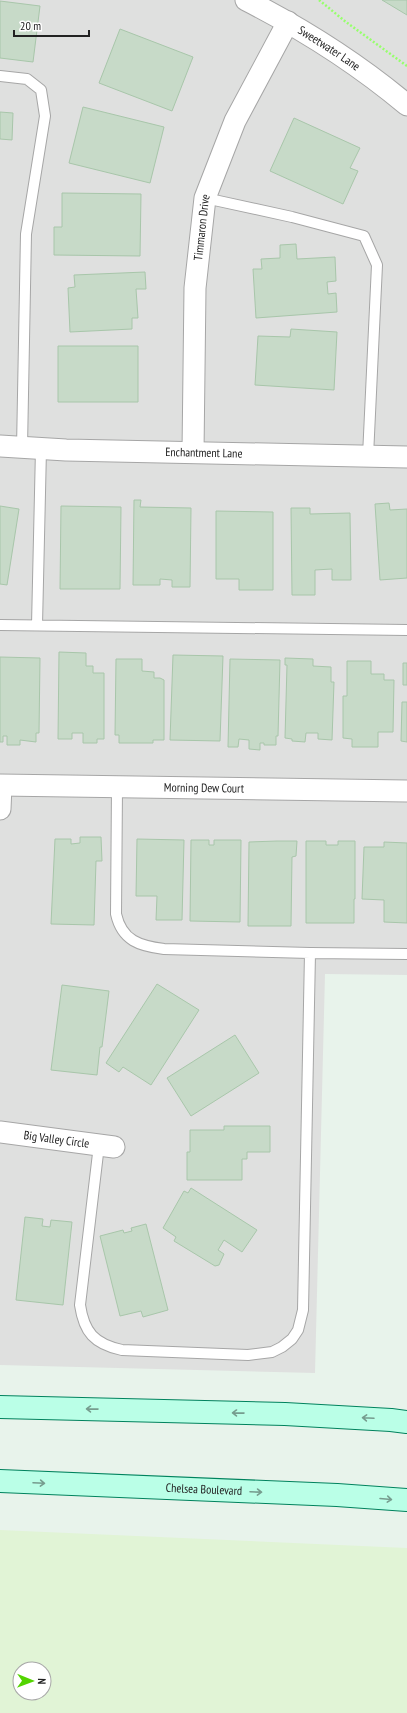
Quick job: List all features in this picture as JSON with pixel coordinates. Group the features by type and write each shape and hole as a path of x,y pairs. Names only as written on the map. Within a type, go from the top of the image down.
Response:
{"main road":[{"path":"0,1407 285,1414 407,1422"},
{"name":"Chelsea Boulevard","path":"0,1481 315,1494 407,1500"}],"street":[{"name":"Sweetwater Lane","path":"246,0 288,22 382,84 407,105"},
{"name":"Timmaron Drive","path":"193,452 195,288 205,198 235,121 288,22"},
{"name":"Enchantment Lane","path":"0,446 407,457"},
{"name":"Morning Dew Court","path":"0,785 117,788 407,791"},
{"path":"0,785 0,809"},
{"name":"Big Valley Circle","path":"0,1132 107,1146"}],"lane":[{"path":"0,76 27,79 41,90 45,116 26,234 37,625"},
{"path":"205,198 292,217 364,236 377,265 368,456"},
{"path":"0,625 407,630"},
{"path":"117,788 116,914 118,924 130,940 151,947 164,949 407,954"},
{"path":"107,1146 80,1305 82,1319 86,1329 92,1336 109,1347 122,1350 248,1355 272,1352 282,1347 292,1339 298,1330 302,1310 310,953"}],"path":[{"path":"319,0 346,22 407,66"}],"shaded area":[{"path":"0,0 407,0 407,975 325,974 315,1373 0,1365"},
{"path":"0,1530 407,1548 407,1713 0,1713"}],"building":[{"path":"382,0 407,0 407,15"},
{"path":"0,1 40,6 33,62 0,58"},
{"path":"120,29 193,57 172,111 99,83"},
{"path":"83,107 164,127 150,183 69,163"},
{"path":"0,112 13,113 12,140 0,139"},
{"path":"294,118 360,148 350,168 358,171 343,204 270,171"},
{"path":"62,193 141,194 140,256 54,255 54,227 62,227"},
{"path":"296,244 297,259 335,257 336,281 327,282 328,294 336,293 337,312 256,318 253,269 262,269 261,259 280,258 280,245"},
{"path":"145,272 146,289 136,289 138,318 132,318 132,329 70,332 68,288 75,287 74,275"},
{"path":"291,329 337,332 334,390 255,385 258,336 290,337"},
{"path":"58,346 138,346 138,402 58,402"},
{"path":"134,500 141,500 140,507 191,508 190,587 172,587 172,580 160,579 160,585 133,585"},
{"path":"389,503 390,510 407,509 407,578 380,580 375,504"},
{"path":"0,506 19,509 7,585 0,584"},
{"path":"61,506 121,507 120,589 60,589"},
{"path":"291,508 310,508 310,514 350,513 351,580 332,580 332,569 315,570 315,595 292,595"},
{"path":"216,511 273,512 273,590 239,590 239,579 216,579"},
{"path":"59,652 86,653 86,666 93,666 93,673 104,673 104,739 97,739 97,743 83,743 83,733 72,733 72,739 58,739"},
{"path":"173,655 223,656 220,741 170,740"},
{"path":"0,657 40,658 39,733 36,733 36,742 20,740 20,745 7,745 7,736 3,736 3,742 0,742"},
{"path":"285,658 313,659 313,666 331,667 331,682 334,682 332,740 318,739 318,733 306,733 305,742 292,741 292,739 285,738 287,665 285,665"},
{"path":"116,659 142,659 142,671 154,672 154,678 164,680 164,740 153,740 153,743 119,743 119,735 115,735"},
{"path":"230,659 280,660 278,736 276,736 276,745 264,745 264,743 260,743 260,750 249,749 249,740 239,739 238,747 228,747"},
{"path":"347,661 371,661 371,674 384,674 384,680 394,680 393,732 378,732 378,747 352,747 352,739 343,738 343,696 347,696"},
{"path":"403,663 407,663 407,685 403,685"},
{"path":"402,702 407,702 407,742 401,741"},
{"path":"80,837 101,837 102,861 96,861 94,925 51,924 55,839 71,839 71,844 80,843"},
{"path":"137,839 184,840 182,920 156,920 157,896 136,896"},
{"path":"191,840 209,840 209,845 214,845 214,840 241,840 240,922 190,921"},
{"path":"297,841 296,856 292,857 291,926 248,926 249,842"},
{"path":"306,841 326,841 326,845 338,845 338,841 355,841 354,923 306,923"},
{"path":"384,842 407,843 407,923 384,922 384,900 362,899 364,847 384,847"},
{"path":"157,984 199,1010 151,1085 123,1067 119,1072 106,1063"},
{"path":"62,985 109,991 97,1075 51,1070"},
{"path":"235,1035 259,1073 191,1116 167,1078"},
{"path":"224,1126 270,1126 270,1152 247,1152 247,1159 242,1159 242,1180 187,1180 187,1152 190,1152 190,1130 224,1130"},
{"path":"191,1188 257,1230 242,1252 224,1240 218,1250 224,1254 219,1265 215,1266 174,1241 176,1237 163,1228 184,1191 188,1193"},
{"path":"25,1217 43,1219 42,1226 50,1227 51,1220 72,1222 63,1305 16,1300"},
{"path":"146,1224 168,1310 143,1317 141,1311 120,1316 100,1236 123,1230 124,1233 132,1231 131,1228"}]}
